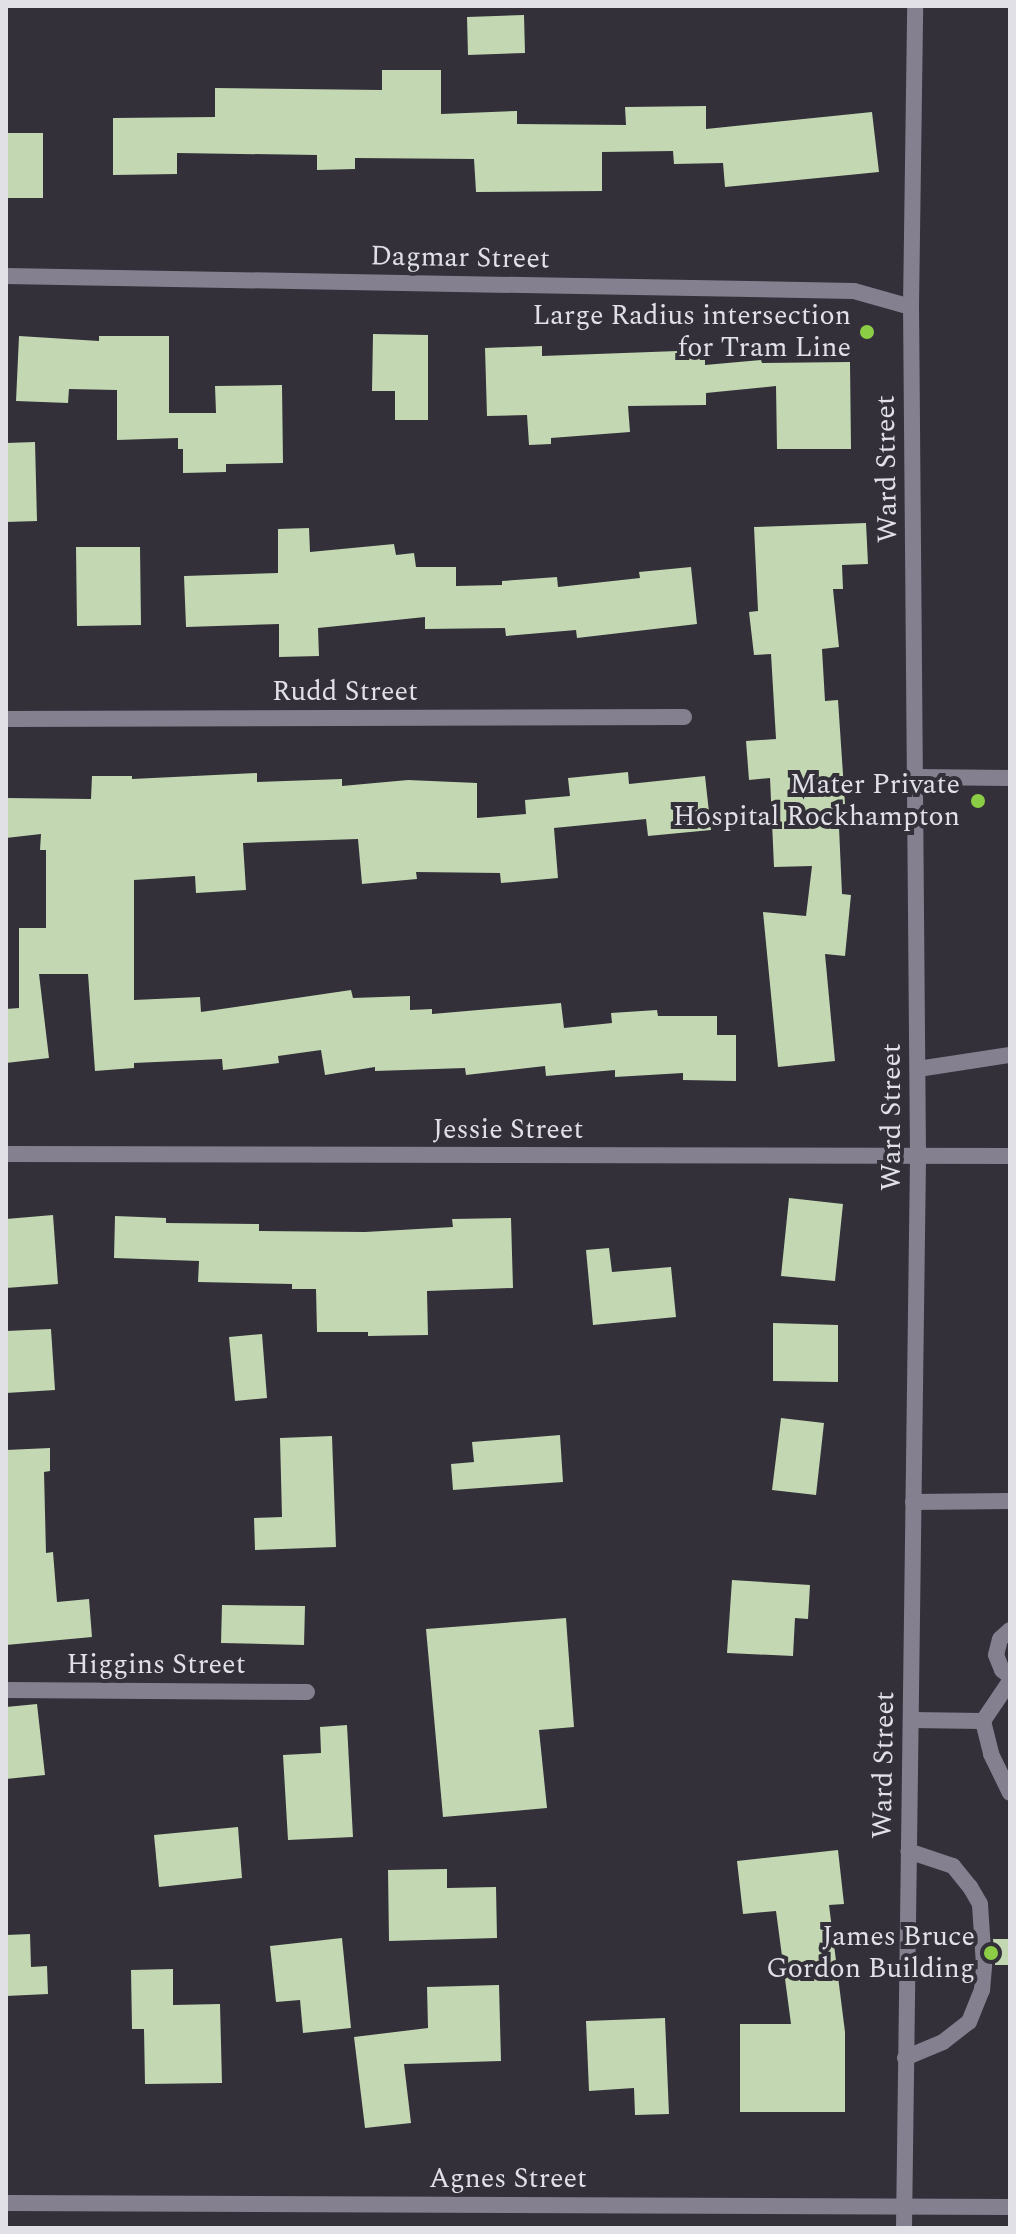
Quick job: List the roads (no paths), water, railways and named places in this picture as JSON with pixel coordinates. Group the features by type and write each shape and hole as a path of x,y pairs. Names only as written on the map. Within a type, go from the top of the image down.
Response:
{"street":[{"name":"Ward Street","path":"904,2228 918,1156 911,307 915,6"},
{"name":"Dagmar Street","path":"6,276 854,291 911,307"},
{"name":"Rudd Street","path":"6,719 684,717"},
{"path":"915,777 1010,778"},
{"path":"918,1069 1010,1055"},
{"name":"Jessie Street","path":"6,1154 1010,1156"},
{"path":"913,1502 1010,1501"},
{"path":"1010,1630 1000,1639 996,1655 1010,1679 983,1721 991,1754 1010,1793"},
{"name":"Higgins Street","path":"6,1690 307,1692"},
{"path":"911,1720 983,1721"},
{"path":"905,2058 943,2042 969,2022 982,1990 984,1965 980,1904 970,1887 953,1866 908,1851"},
{"name":"Agnes Street","path":"6,2203 1010,2207"}],"place":[{"name":"Large Radius intersection for Tram Line","path":"867,332"},
{"name":"Mater Private Hospital Rockhampton","path":"978,801"},
{"name":"James Bruce Gordon Building","path":"991,1953"}]}
